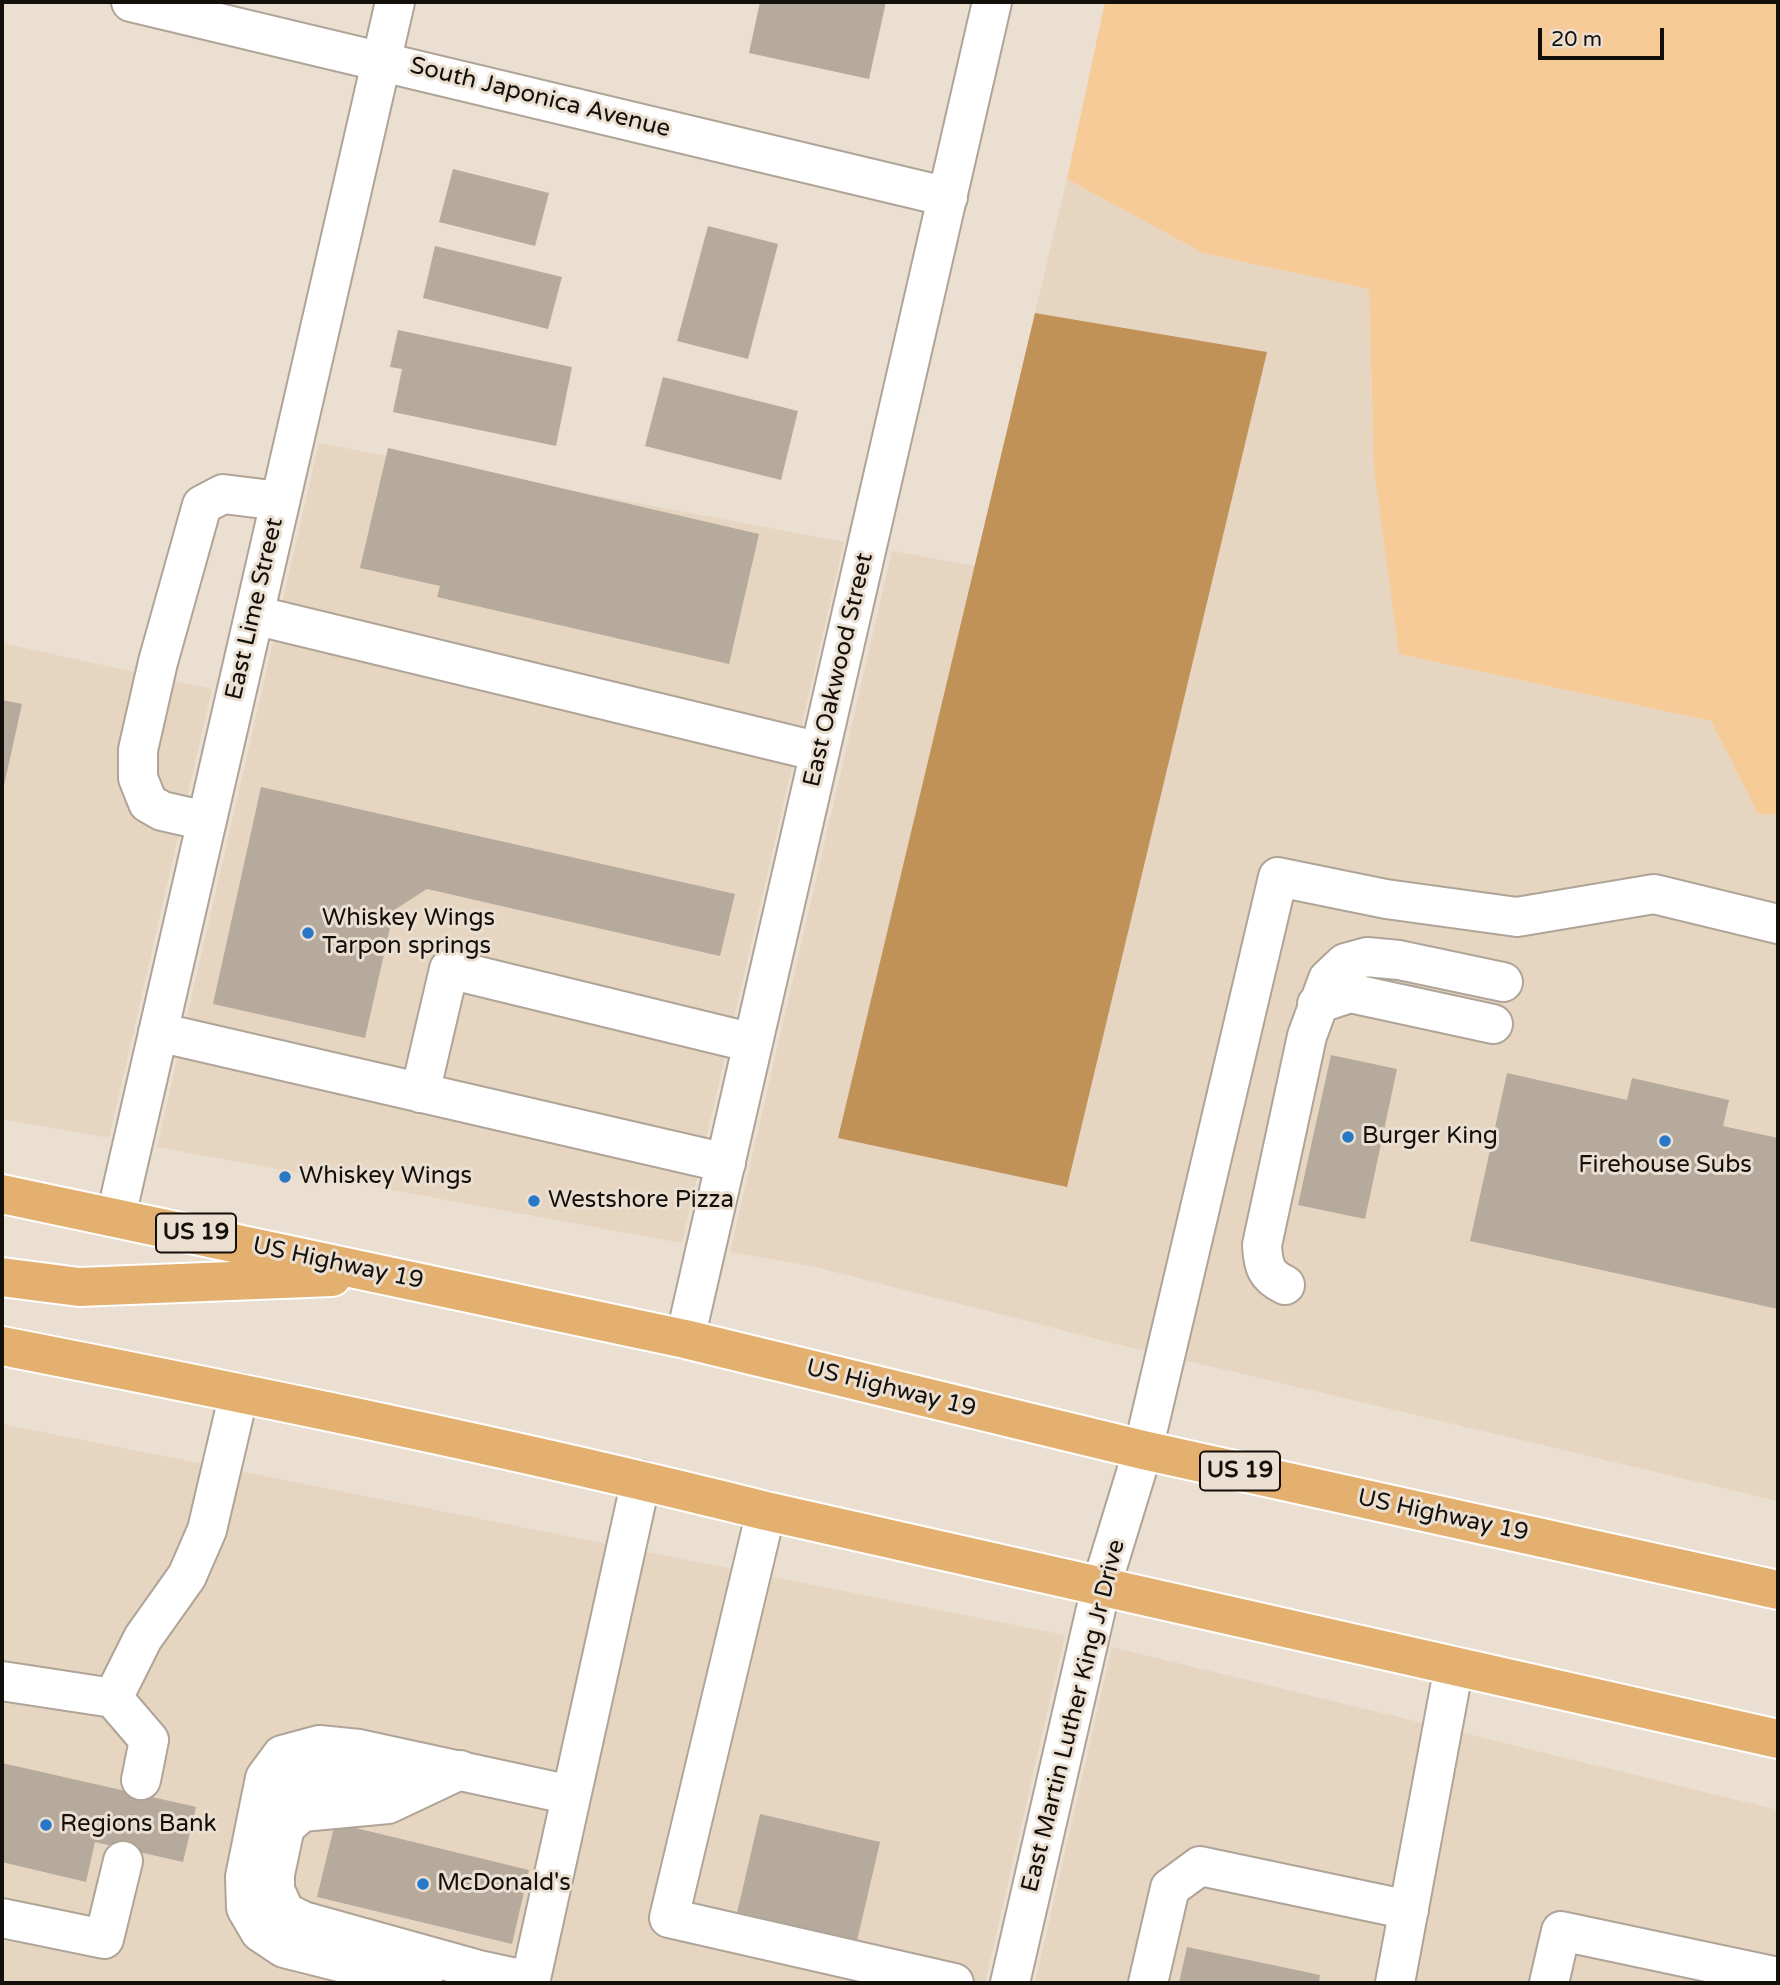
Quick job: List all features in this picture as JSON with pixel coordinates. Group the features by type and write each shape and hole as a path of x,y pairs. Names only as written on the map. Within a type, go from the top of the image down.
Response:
{"highway":[{"name":"US Highway 19","path":"2,1194 116,1216 685,1339 1143,1450 1778,1590"},
{"path":"2,1277 79,1287 390,1275"},
{"path":"2,1346 239,1393 641,1480 766,1511 1778,1739"}],"street":[{"name":"South Japonica Avenue","path":"131,2 948,197"},
{"name":"East Lime Street","path":"116,1216 395,2"},
{"name":"East Oakwood Street","path":"685,1339 992,2"},
{"path":"206,821 162,811 148,803 138,778 138,750 155,674 201,505 223,494 280,501"},
{"path":"254,615 820,752"},
{"name":"East Martin Luther King Jr Drive","path":"1010,1983 1101,1587 1143,1450 1278,877 1386,899 1517,917 1654,894 1778,924"},
{"path":"1285,1285 1273,1279 1263,1265 1262,1245 1307,1036 1328,979 1345,963 1367,957 1399,960 1503,982"},
{"path":"420,1093 449,969 753,1043"},
{"path":"1317,1004 1350,993 1493,1024"},
{"path":"158,1032 726,1163"},
{"path":"113,1698 143,1638 187,1576 207,1530 239,1393"},
{"path":"460,1770 388,1804 302,1812 285,1827 275,1874 275,1890 285,1912 303,1921 530,1982 641,1480"},
{"path":"766,1511 669,1918 954,1983"},
{"path":"1395,1983 1454,1666"},
{"path":"2,1681 113,1698 149,1740 141,1780"},
{"path":"423,1983 284,1948 260,1931 247,1908 245,1877 265,1778 282,1755 318,1745 359,1749 571,1795"},
{"path":"2,1918 104,1939 122,1861"},
{"path":"1148,1983 1170,1888 1200,1866 1409,1910"},
{"path":"1549,1983 1561,1931 1778,1977"}],"shaded area":[{"path":"1105,2 1778,2 1778,815 1758,814 1711,721 1399,654 1374,469 1369,289 1203,253 1067,179"},
{"path":"1067,179 1203,253 1369,289 1374,469 1399,654 1711,721 1758,814 1778,815 1778,1501 1125,1346 811,1266 730,1252 892,551 975,566 839,1137 1067,1187 1266,352 1035,313"},
{"path":"1035,313 1267,352 1067,1187 838,1138"},
{"path":"319,443 844,542 682,1243 157,1147"},
{"path":"2,643 212,689 109,1138 2,1119"},
{"path":"2,1424 1065,1635 985,1983 2,1983"},
{"path":"1112,1647 1778,1810 1778,1983 1035,1983"}],"building":[{"path":"760,2 886,2 869,79 749,53"},
{"path":"453,169 549,193 535,246 439,222"},
{"path":"708,226 778,244 748,359 677,341"},
{"path":"435,246 562,277 548,329 423,298"},
{"path":"398,330 572,367 556,446 393,412 402,369 390,367"},
{"path":"663,377 798,411 781,480 645,446"},
{"path":"388,448 759,534 729,664 437,597 440,586 360,568"},
{"path":"2,700 22,704 3,790 2,790"},
{"name":"Whiskey Wings Tarpon springs","path":"261,787 735,894 720,956 427,889 394,910 365,1038 213,1004"},
{"name":"Burger King","path":"1331,1055 1397,1069 1365,1219 1298,1205"},
{"path":"1507,1073 1627,1100 1632,1078 1729,1100 1723,1126 1778,1138 1778,1309 1470,1241"},
{"path":"2,1763 196,1807 183,1862 95,1842 86,1882 2,1862"},
{"path":"760,1814 880,1842 857,1941 737,1913"},
{"name":"McDonald's","path":"335,1823 529,1870 512,1944 317,1897"},
{"path":"1187,1947 1320,1975 1319,1983 1179,1983"}],"place":[{"name":"Whiskey Wings Tarpon springs","path":"308,933"},
{"name":"Burger King","path":"1348,1137"},
{"name":"Firehouse Subs","path":"1665,1141"},
{"name":"Whiskey Wings","path":"285,1177"},
{"name":"Westshore Pizza","path":"534,1201"},
{"name":"Regions Bank","path":"46,1825"},
{"name":"McDonald's","path":"423,1884"}]}
